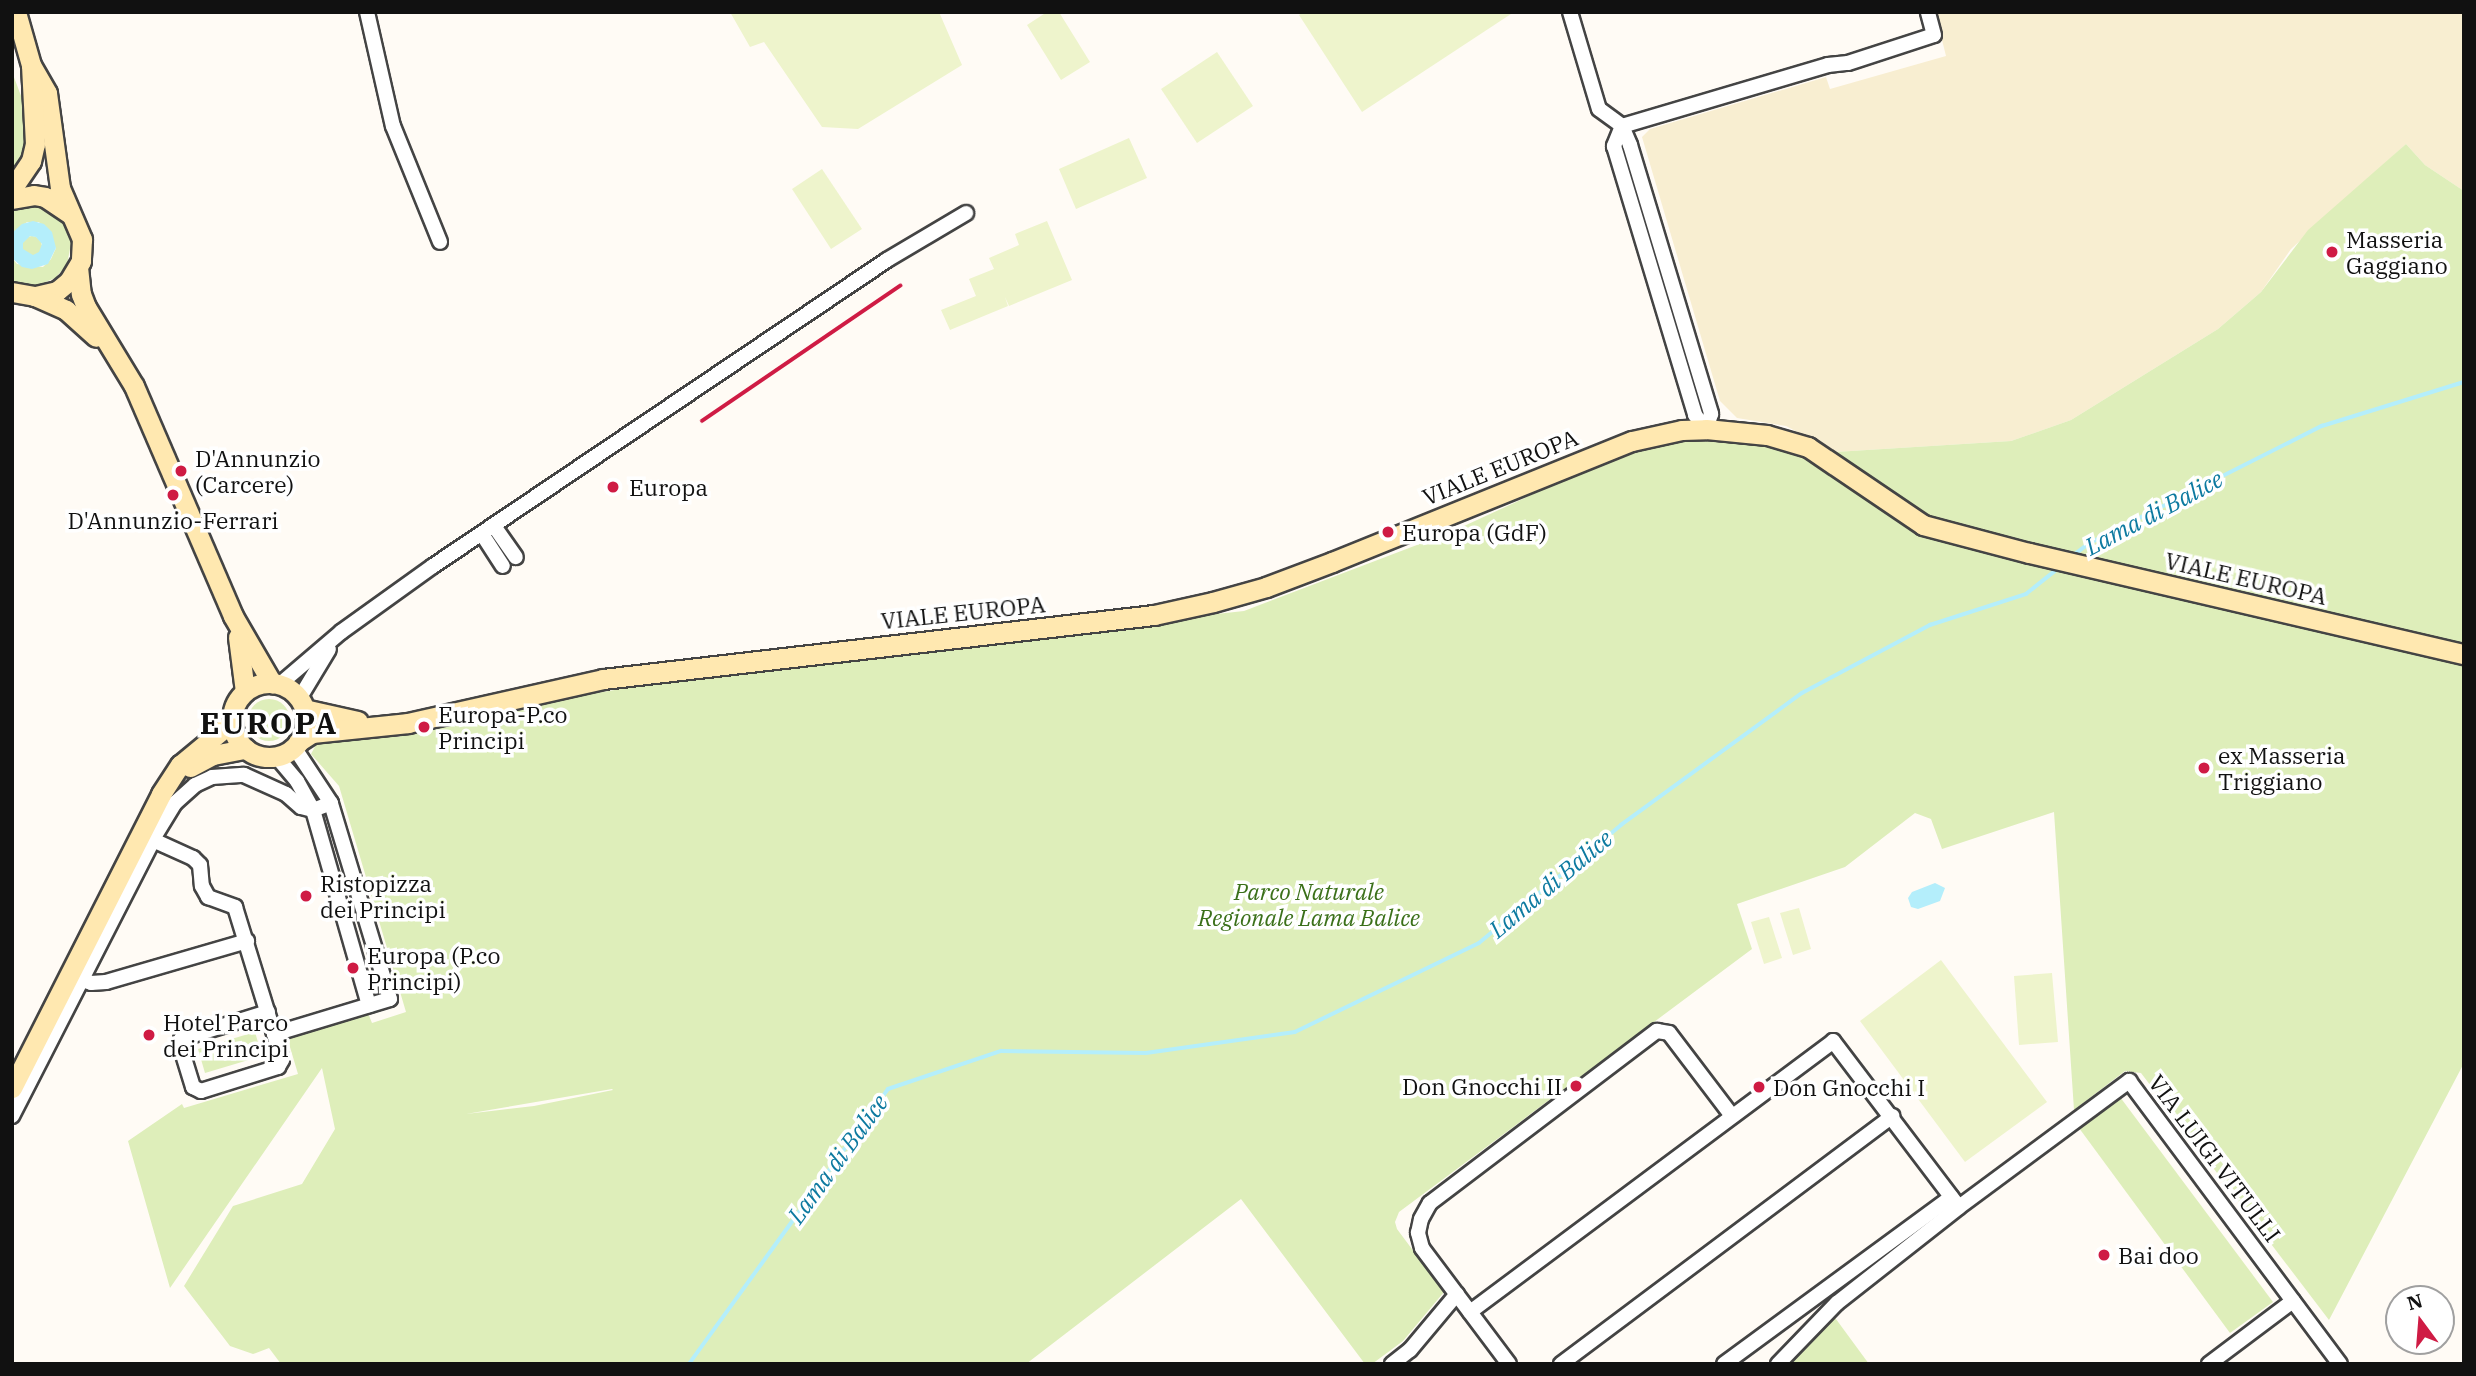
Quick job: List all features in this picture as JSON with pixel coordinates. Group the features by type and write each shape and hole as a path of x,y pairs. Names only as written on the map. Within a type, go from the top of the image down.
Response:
{"main road":[{"path":"12,189 31,161 34,144 30,65 16,12"},
{"path":"30,65 47,93 56,175 82,239 79,267 81,293 86,307 125,370 148,416 233,616 275,684 301,704 304,731 296,744 276,756 254,754 238,741 232,722 235,705 245,692 253,687 275,684"},
{"path":"12,199 33,195 45,197 65,209 73,218"},
{"path":"19,294 57,291 79,267"},
{"path":"19,294 66,310 85,325 125,370"},
{"name":"VIALE EUROPA","path":"296,744 313,733 408,723 603,679 1154,615 1213,602 1266,587 1332,562 1632,441 1682,430 1706,429 1746,431 1787,439 1824,458 1923,525 2029,553 2464,654"},
{"path":"233,616 243,660 245,692"},
{"name":"VIALE EUROPA","path":"301,704 365,722 408,723"},
{"path":"12,1088 75,978 108,897 150,813 188,758 232,722"},
{"path":"173,778 213,755 245,748"}],"street":[{"path":"367,12 393,126 440,242"},
{"path":"1570,12 1599,109 1622,126"},
{"path":"1622,126 1828,65 1848,63 1934,35 1928,12"},
{"path":"1622,126 1614,146 1695,415 1706,429"},
{"path":"275,684 341,632 488,530 887,260 966,213"},
{"path":"488,530 510,561"},
{"path":"301,704 341,632"},
{"path":"274,1034 390,999 331,803 296,744"},
{"path":"276,756 297,781 313,810 369,1005"},
{"path":"108,897 133,870 181,796 204,780 221,775 244,775 286,794 301,807 313,810 331,803"},
{"path":"153,840 193,858 200,865 202,886 208,897 235,907 247,941 268,1012 274,1034 282,1060 278,1067 201,1091 193,1087 181,1048 181,1039 268,1012"},
{"path":"12,1116 75,978 153,840"},
{"path":"75,978 106,982 247,941"},
{"path":"354,957 375,951"},
{"path":"1509,1364 1422,1248 1418,1233 1421,1219 1430,1203 1657,1031 1669,1033 1732,1116"},
{"path":"1470,1311 1833,1041 1955,1202"},
{"name":"VIA LUIGI VITULLI","path":"1955,1202 2129,1082 2340,1364"},
{"path":"1561,1364 1892,1116"},
{"path":"1724,1364 1955,1202"},
{"path":"1778,1364 1837,1303 1955,1202"},
{"path":"1392,1364 1410,1350 1457,1294"},
{"path":"2209,1364 2293,1301"}],"shaded area":[{"path":"1935,12 2464,12 2464,191 2425,165 2406,144 2291,249 2261,292 2218,329 2071,420 2011,441 1835,452 1786,426 1737,418 1720,401 1642,137 1650,129 1826,77 1830,89 1946,56"}],"green space":[{"path":"730,12 939,12 962,65 858,129 822,127 764,42 750,47"},
{"path":"1047,12 1059,12 1090,62 1061,80 1027,25"},
{"path":"1303,12 1514,12 1362,112 1299,15"},
{"path":"1217,52 1253,106 1197,143 1161,89"},
{"path":"12,72 26,109 25,150 12,177"},
{"path":"1129,138 1147,178 1076,209 1059,169"},
{"name":"Parco Naturale Regionale Lama Balice","path":"2406,144 2425,165 2464,191 2464,1063 2329,1320 2141,1073 2125,1071 2074,1110 2054,812 1942,849 1931,819 1915,813 1845,867 1737,904 1752,949 1399,1212 1395,1222 1397,1229 1444,1292 1403,1341 1372,1364 1365,1364 1241,1199 1026,1364 281,1364 269,1348 253,1354 230,1346 184,1286 233,1206 302,1184 335,1129 322,1068 170,1288 128,1141 182,1104 184,1108 298,1074 287,1037 368,1013 372,1023 406,1012 339,786 311,754 317,743 337,737 397,737 560,699 657,683 796,667 902,648 1244,611 1451,532 1620,454 1708,437 1835,452 2011,441 2071,420 2218,329 2261,292 2308,230","holes":["613,1090 534,1106 466,1114"]},
{"path":"822,169 862,229 831,249 792,189"},
{"path":"24,206 47,208 65,221 72,238 67,265 55,278 39,285 22,285 12,280 12,258 17,264 43,267 56,248 39,222 27,222 12,233 12,211"},
{"path":"1047,221 1072,280 1009,306 1005,297 1008,306 950,330 941,310 976,296 969,279 994,269 989,258 1019,245 1015,234"},
{"path":"32,236 39,239 42,246 39,253 32,256 25,253 22,246 25,239"},
{"path":"269,699 284,705 290,720 284,735 269,741 254,735 248,720 254,705"},
{"path":"1799,908 1811,949 1793,955 1780,913"},
{"path":"1769,917 1782,958 1764,964 1751,922"},
{"path":"1941,960 2047,1102 1965,1162 1860,1021"},
{"path":"2052,973 2058,1042 2019,1045 2014,976"},
{"path":"255,1032 262,1056 205,1073 198,1049"},
{"path":"2120,1097 2273,1302 2230,1333 2079,1128"},
{"path":"1833,1315 1869,1364 1783,1364"}],"water":[{"path":"33,221 44,224 52,232 56,248 48,264 32,269 22,267 12,258 12,233 22,224","holes":["30,236 36,237 42,244 39,252 33,255 23,249 23,243"]},
{"path":"1935,883 1945,888 1940,901 1918,909 1911,907 1908,898 1912,892"}],"waterway":[{"name":"Lama di Balice","path":"2074,555 2088,544 2322,426 2464,382"},
{"name":"Lama di Balice","path":"689,1364 888,1089 1001,1051 1146,1053 1295,1032 1479,943 1621,825 1802,693 1930,625 2026,594 2060,567"}],"railway":[{"path":"702,421 900,286"}],"place":[{"name":"Masseria Gaggiano","path":"2332,252"},
{"name":"D'Annunzio (Carcere)","path":"181,471"},
{"name":"Europa","path":"613,487"},
{"name":"D'Annunzio-Ferrari","path":"173,495"},
{"name":"Europa (GdF)","path":"1388,532"},
{"name":"Europa-P.co Principi","path":"424,727"},
{"name":"ex Masseria Triggiano","path":"2204,768"},
{"name":"Ristopizza dei Principi","path":"306,896"},
{"name":"Europa (P.co Principi)","path":"353,968"},
{"name":"Hotel Parco dei Principi","path":"149,1035"},
{"name":"Don Gnocchi II","path":"1576,1086"},
{"name":"Don Gnocchi I","path":"1759,1087"},
{"name":"Bai doo","path":"2104,1255"}],"district":[{"name":"EUROPA","path":"269,723"}]}
